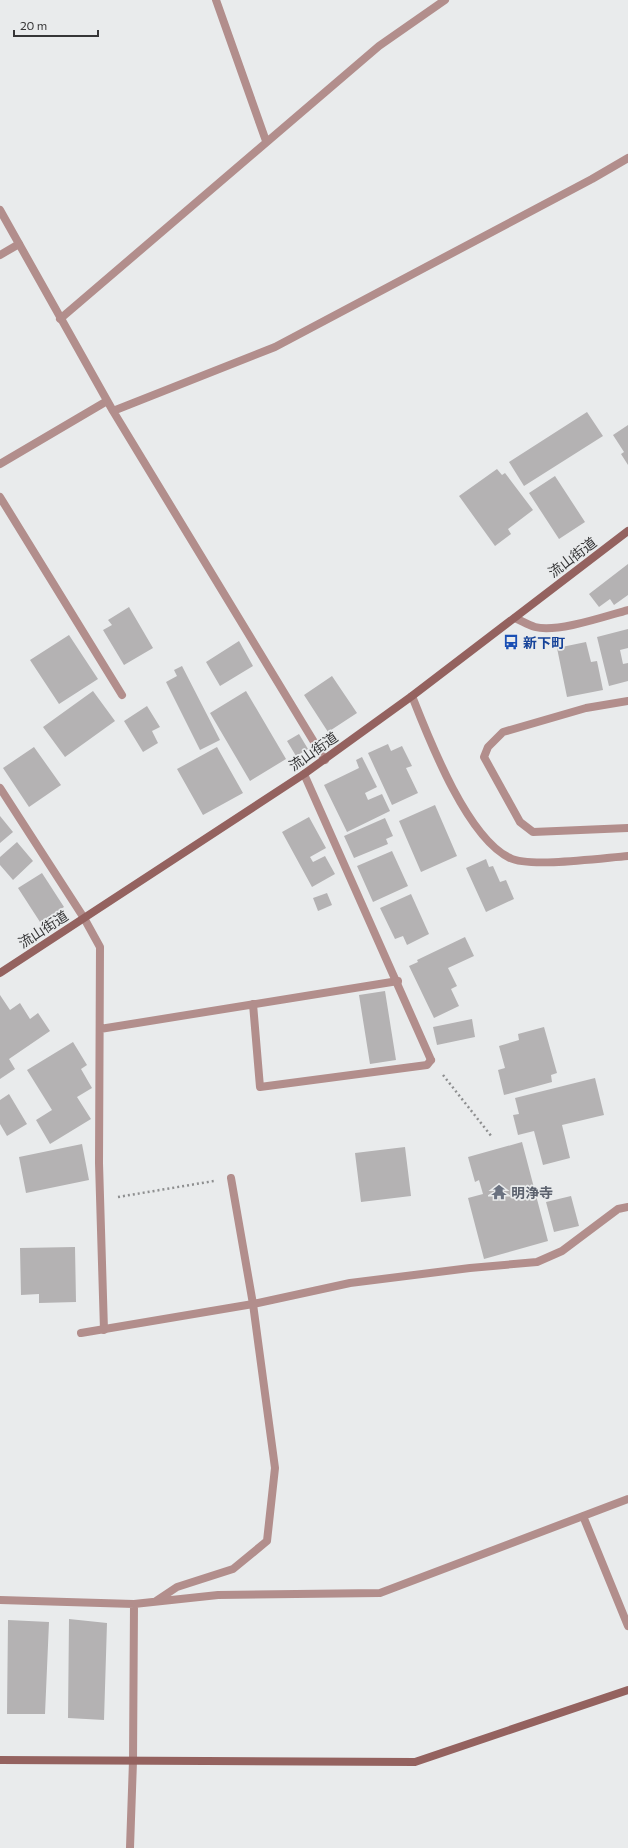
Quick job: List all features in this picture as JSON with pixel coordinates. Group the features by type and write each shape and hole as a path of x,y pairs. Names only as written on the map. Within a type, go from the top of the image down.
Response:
{"street":[{"path":"216,0 266,141"},
{"path":"60,319 266,141 380,46 445,0"},
{"path":"113,411 275,347 592,179 628,158"},
{"path":"0,210 113,411 325,760"},
{"path":"0,255 19,244"},
{"path":"0,464 107,400"},
{"path":"0,497 122,695"},
{"name":"流山街道","path":"0,973 325,760 516,618 628,531"},
{"path":"516,618 534,627 550,629 597,619 628,610"},
{"path":"412,696 433,747 460,801 485,840 510,859 533,863 628,856"},
{"path":"628,701 586,708 503,732 488,747 484,757 520,822 533,832 628,828"},
{"path":"253,1004 260,1087 427,1065 431,1060 398,981 304,774"},
{"path":"0,788 84,918 100,947 100,1200 104,1330"},
{"path":"100,1029 398,981"},
{"path":"154,1602 177,1587 234,1569 267,1541 275,1468 253,1304 231,1178"},
{"path":"81,1333 253,1304 355,1282 470,1268 537,1262 562,1252 618,1208 628,1207"},
{"path":"0,1600 134,1604 218,1595 380,1593 628,1499"},
{"path":"584,1516 628,1626"},
{"path":"130,1848 133,1761 134,1604"},
{"path":"0,1760 415,1762 628,1690"}],"path":[{"path":"431,1060 492,1138"},
{"path":"100,1200 231,1178"}],"building":[{"path":"587,412 603,436 524,486 509,462"},
{"path":"628,425 628,465 621,454 624,452 613,435"},
{"path":"497,469 502,475 505,473 533,510 508,529 511,534 495,546 459,496"},
{"path":"555,476 585,522 559,539 529,493"},
{"path":"628,564 628,595 614,605 610,599 599,607 589,594"},
{"path":"129,607 153,648 124,665 103,630 112,625 108,620"},
{"path":"628,629 628,648 620,650 623,664 628,663 628,681 609,686 597,637"},
{"path":"69,635 98,679 59,704 30,660"},
{"path":"239,641 253,666 220,686 206,662"},
{"path":"586,642 591,662 597,661 603,690 567,697 557,648"},
{"path":"182,666 220,740 200,750 166,682 177,676 174,670"},
{"path":"332,676 357,713 328,732 304,695"},
{"path":"93,691 115,721 65,757 43,727"},
{"path":"246,691 286,759 250,781 210,713"},
{"path":"147,706 160,727 152,731 158,743 143,752 124,721"},
{"path":"299,734 308,749 296,756 287,741"},
{"path":"388,744 391,751 402,746 412,766 406,768 418,793 392,805 368,753"},
{"path":"34,747 61,785 29,807 3,768"},
{"path":"217,747 243,793 203,815 177,769"},
{"path":"362,757 377,787 365,793 368,800 382,794 390,811 347,832 324,785 359,768 356,760"},
{"path":"435,805 457,856 421,872 399,821"},
{"path":"0,816 13,832 0,843"},
{"path":"309,817 326,848 310,857 313,862 325,856 335,874 312,887 282,832"},
{"path":"385,818 393,836 386,839 388,844 354,858 344,836"},
{"path":"17,842 33,861 13,880 0,865 0,857"},
{"path":"392,851 408,886 373,902 357,866"},
{"path":"486,859 489,867 493,866 500,882 506,880 514,899 486,912 466,868"},
{"path":"42,873 64,907 40,922 18,888"},
{"path":"327,893 332,905 318,911 313,898"},
{"path":"411,894 429,934 407,945 403,936 395,939 380,908"},
{"path":"465,937 474,956 448,968 457,986 451,989 459,1006 434,1018 409,966 418,962 417,960"},
{"path":"385,991 396,1060 370,1064 359,995"},
{"path":"0,995 10,1010 20,1003 30,1019 38,1013 50,1031 9,1059 15,1069 0,1079"},
{"path":"472,1019 475,1037 437,1045 433,1027"},
{"path":"544,1027 557,1073 551,1075 552,1082 504,1095 498,1070 505,1068 499,1046 519,1040 518,1034"},
{"path":"73,1042 87,1065 81,1069 92,1088 77,1097 91,1119 50,1144 36,1120 52,1110 27,1070"},
{"path":"595,1078 604,1115 562,1125 570,1158 543,1165 534,1131 518,1135 513,1115 519,1114 515,1098"},
{"path":"9,1094 27,1124 7,1136 0,1124 0,1100"},
{"path":"522,1142 548,1241 484,1259 468,1198 483,1194 479,1180 475,1182 468,1157"},
{"path":"82,1144 89,1180 26,1193 19,1157"},
{"path":"405,1147 411,1196 361,1202 355,1153"},
{"path":"571,1196 579,1226 554,1232 546,1202"},
{"path":"75,1247 76,1302 39,1303 39,1294 21,1295 20,1248"},
{"path":"69,1619 107,1623 104,1720 68,1718"},
{"path":"8,1620 49,1622 45,1714 7,1714"}],"place":[{"name":"新下町","path":"511,642"},
{"name":"明浄寺","path":"499,1192"}]}
